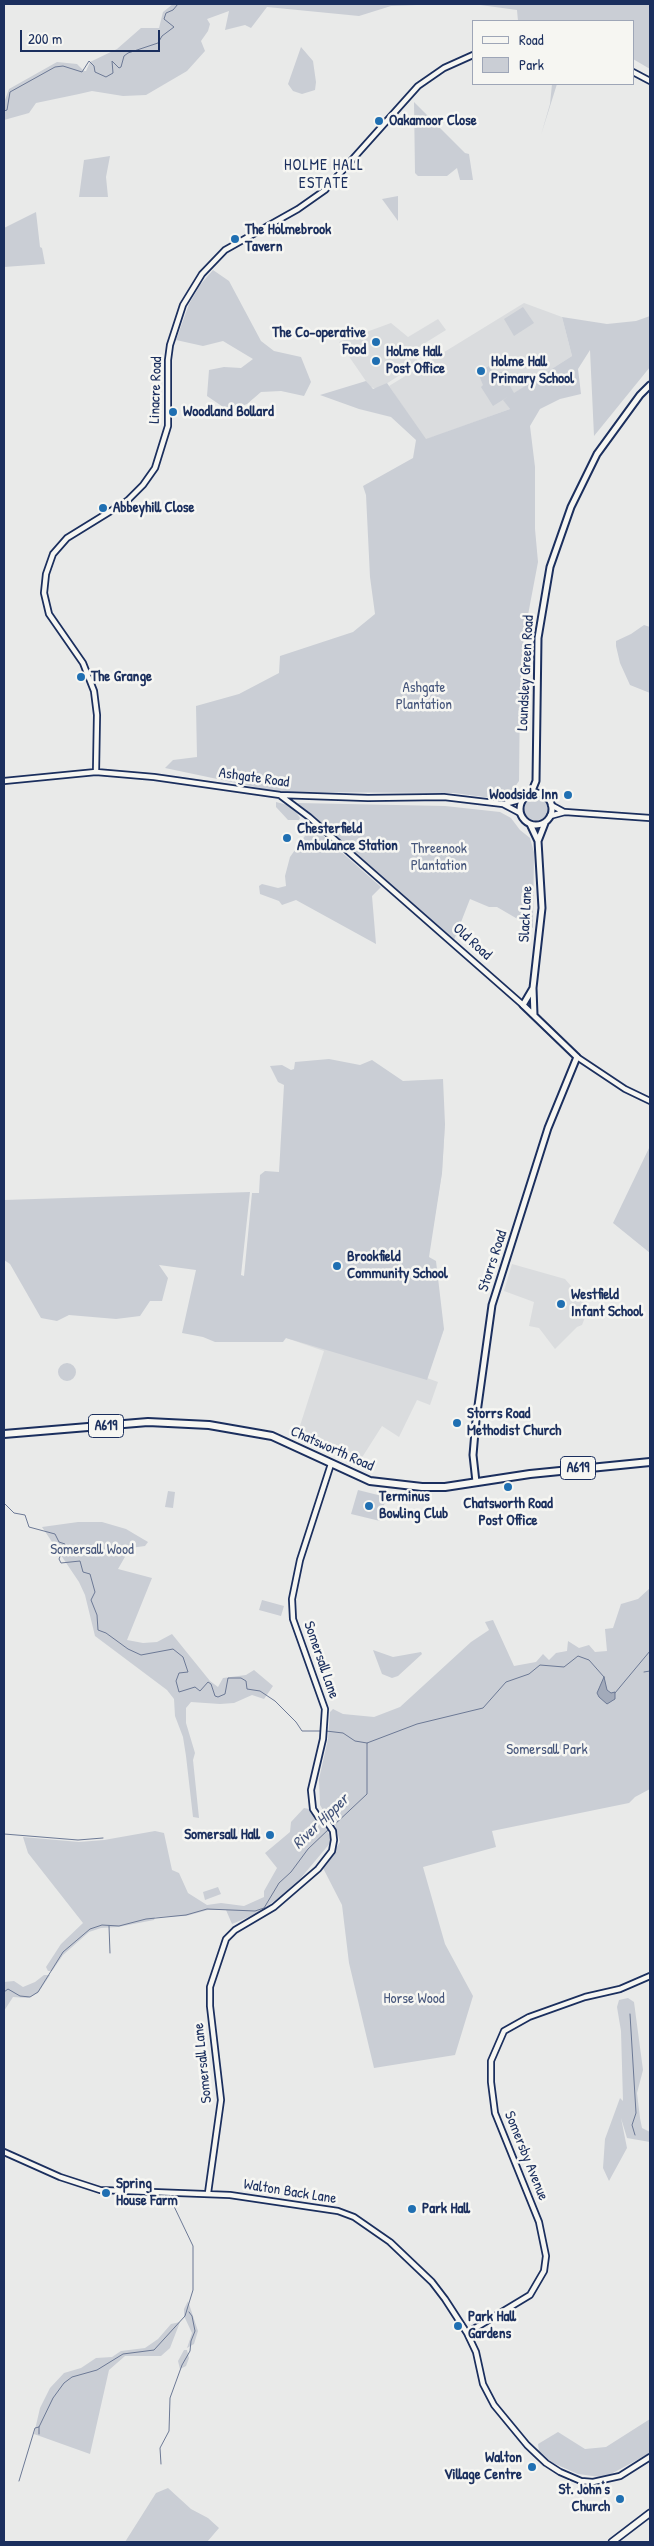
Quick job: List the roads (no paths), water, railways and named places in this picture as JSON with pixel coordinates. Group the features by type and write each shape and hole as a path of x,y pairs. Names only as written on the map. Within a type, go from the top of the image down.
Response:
{"highway":[{"name":"Chatsworth Road","path":"4,1434 148,1422 183,1422 266,1435 370,1481 393,1485 445,1487 568,1469 650,1462"}],"main road":[{"name":"Loundsley Green Road","path":"531,794 536,781 538,638 552,561 571,507 597,454 640,395 650,385"},
{"name":"Loundsley Green Road","path":"536,781 541,794"},
{"path":"531,794 541,794 548,798 551,805 550,816 545,822 538,825 530,824 520,813 523,799 531,794"},
{"name":"Slack Lane","path":"538,841 545,822"},
{"name":"Slack Lane","path":"530,824 538,841 542,908 533,988 534,1015"},
{"name":"Slack Lane","path":"523,1005 533,988"},
{"name":"Old Road","path":"523,1005 577,1057"},
{"name":"Storrs Road","path":"476,1482 473,1452 492,1305 548,1128 577,1057"},
{"path":"612,2542 650,2513"}],"street":[{"name":"Linacre Road","path":"96,772 97,716 94,691 83,663 49,614 44,593 46,574 53,554 67,538 127,501 143,485 155,468 168,426 168,360 170,345 183,305 202,274 225,250 298,209 325,190 418,86 444,68 472,55"},
{"path":"634,73 650,82"},
{"name":"Ashgate Road","path":"4,780 96,772 162,778 280,795 368,798 444,797 503,804 523,799"},
{"name":"Old Road","path":"280,795 316,823 523,1005"},
{"name":"Ashgate Road","path":"503,804 520,813"},
{"path":"551,805 565,812"},
{"path":"550,816 565,812 650,818"},
{"name":"Old Road","path":"577,1057 625,1089 650,1101"},
{"name":"Somersall Lane","path":"208,2193 221,2100 210,2006 210,1987 223,1947 226,1939 235,1930 274,1907 318,1869 332,1850 334,1840 333,1831 327,1822 320,1818 313,1809 311,1790 325,1728 324,1704 293,1619 292,1599 300,1560 331,1464"},
{"name":"Somersby Avenue","path":"468,2333 530,2295 544,2271 546,2256 539,2222 495,2113 491,2082 491,2061 504,2031 529,2017 585,1997 635,1984 650,1976"},
{"name":"Walton Back Lane","path":"4,2152 60,2177 100,2190 123,2193 208,2193 338,2210 364,2222 390,2242 432,2282 468,2333 476,2352 484,2384 494,2405 526,2445 552,2467 581,2481 599,2481 620,2476 650,2457"}],"water":[{"path":"604,1677 607,1690 611,1693 615,1692 615,1699 607,1704 597,1693"}],"waterway":[{"path":"4,111 7,110 10,92 55,67 63,66 82,72 89,61 94,66 95,72 106,77 113,73 112,61 119,68 121,67 124,56 158,43 162,36 174,27 164,19 166,13 173,10 178,4"},
{"path":"4,1503 14,1513 25,1515 29,1527 55,1534 59,1542 65,1544 59,1559 61,1563 80,1561 83,1572 90,1574 95,1592 91,1600 97,1615 98,1630 141,1655 173,1649 183,1657 188,1672 179,1673 176,1681 179,1692 195,1687 200,1691 208,1682 211,1684 215,1696 218,1697 225,1694 228,1678 241,1678 246,1681 247,1689 260,1691 275,1701 296,1722 302,1731 322,1731"},
{"name":"River Hipper","path":"615,1693 650,1651"},
{"name":"River Hipper","path":"333,1826 367,1794 367,1743 417,1724 483,1708 506,1682 529,1674 540,1665 564,1667 578,1656 589,1660 604,1677"},
{"path":"644,1672 650,1671"},
{"path":"326,1731 343,1733 355,1741 367,1743"},
{"name":"River Hipper","path":"4,1992 8,1989 20,1996 30,1997 38,1992 63,1952 90,1929 102,1925 119,1926 146,1919 186,1915 207,1909 255,1911 264,1908 279,1883 291,1872 308,1849 330,1828"},
{"path":"4,1834 78,1840 103,1838"},
{"path":"109,1926 110,1953"},
{"path":"630,2014 636,2113 632,2125 635,2135"},
{"path":"19,2481 35,2428 39,2427 53,2398 64,2383 72,2377 97,2370 123,2354 154,2350 185,2316 193,2290 193,2246 170,2198"},
{"path":"161,2464 160,2448 169,2431 170,2398 182,2365 190,2351 195,2331 192,2316 189,2312"},
{"path":"39,2427 39,2434"}],"place":[{"name":"Oakamoor Close","path":"379,121"},
{"name":"The Holmebrook Tavern","path":"235,239"},
{"name":"The Co-operative Food","path":"376,342"},
{"name":"Holme Hall Post Office","path":"376,361"},
{"name":"Holme Hall Primary School","path":"481,371"},
{"name":"Woodland Bollard","path":"173,412"},
{"name":"Abbeyhill Close","path":"103,508"},
{"name":"The Grange","path":"81,677"},
{"name":"Woodside Inn","path":"568,795"},
{"name":"Chesterfield Ambulance Station","path":"287,838"},
{"name":"Brookfield Community School","path":"337,1266"},
{"name":"Westfield Infant School","path":"561,1304"},
{"name":"Storrs Road Methodist Church","path":"457,1423"},
{"name":"Chatsworth Road Post Office","path":"508,1487"},
{"name":"Terminus Bowling Club","path":"369,1506"},
{"name":"Somersall Hall","path":"270,1835"},
{"name":"Spring House Farm","path":"106,2193"},
{"name":"Park Hall","path":"412,2209"},
{"name":"Park Hall Gardens","path":"458,2326"},
{"name":"Walton Village Centre","path":"532,2467"},
{"name":"St. John's Church","path":"620,2499"}],"district":[{"name":"HOLME HALL ESTATE","path":"324,175"}],"park label":[{"name":"Ashgate Plantation","path":"424,696"},
{"name":"Threenook Plantation","path":"439,858"},
{"name":"Somersall Wood","path":"92,1550"},
{"name":"Somersall Park","path":"547,1750"},
{"name":"Horse Wood","path":"414,1999"}]}
